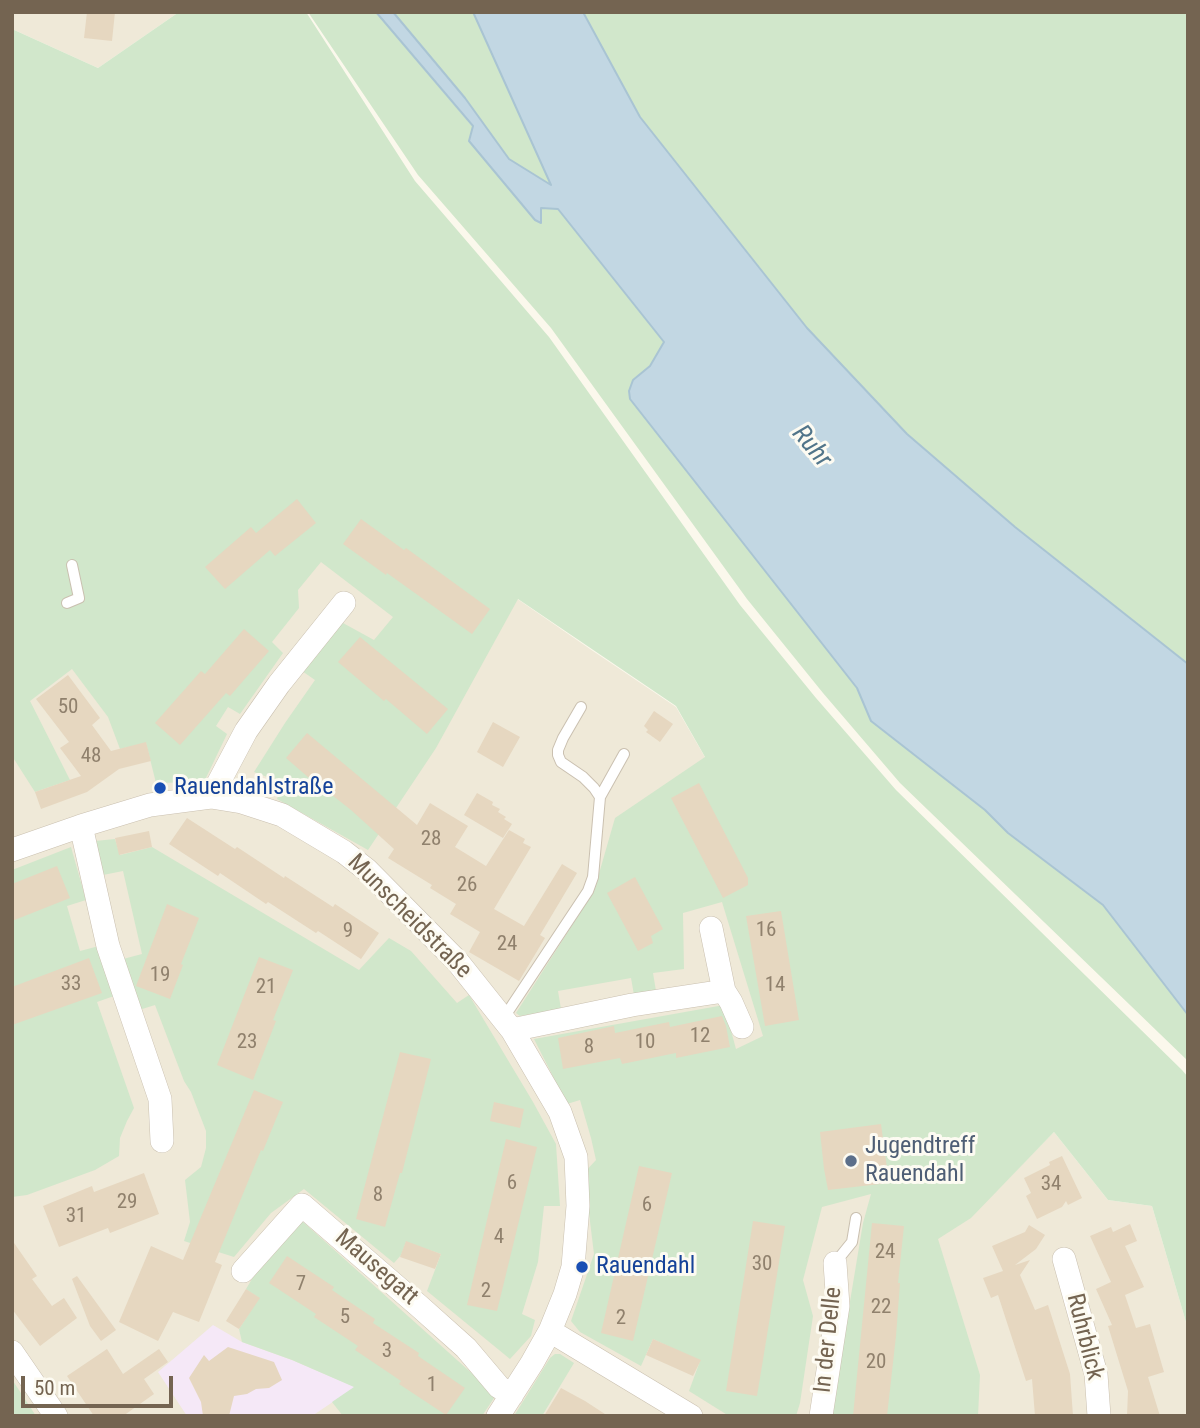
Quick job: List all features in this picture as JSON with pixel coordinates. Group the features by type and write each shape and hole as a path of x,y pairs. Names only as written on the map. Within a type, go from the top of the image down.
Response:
{"street":[{"path":"211,797 252,722 286,674 344,603"},
{"name":"Munscheidstraße","path":"12,850 150,805 211,797 242,802 288,818 344,852 367,870 457,961 508,1025 560,1112 576,1157 578,1206 573,1267 565,1294 550,1331 498,1416"},
{"path":"81,826 108,946 160,1099 162,1141"},
{"path":"711,928 724,990 742,1027"},
{"path":"508,1025 724,990"},
{"name":"Mausegatt","path":"243,1271 302,1205 466,1348 499,1387 512,1395"},
{"name":"Ruhrblick","path":"1064,1259 1096,1374 1099,1416"},
{"name":"In der Delle","path":"821,1416 838,1306 835,1263"},
{"path":"550,1331 691,1416"},
{"path":"12,1352 56,1416"}],"lane":[{"path":"67,603 79,598 72,565"},
{"path":"581,707 558,755 561,762 583,777 600,797"},
{"path":"508,1025 591,884 600,797 624,754"},
{"path":"835,1263 852,1242 856,1218"}],"shaded area":[{"path":"12,12 179,12 98,68 12,29"},
{"path":"171,466 487,578 676,707 970,1217 1054,1132 1108,1200 1152,1206 1188,1329 1188,1416 12,1416 12,652"},
{"path":"213,1325 242,1342 355,1387 312,1416 187,1416 158,1372"}],"green space":[{"path":"179,12 306,12 415,181 549,337 740,605 816,698 896,790 1188,1077 1188,1329 1152,1206 1108,1200 1054,1132 971,1218 938,1239 980,1375 978,1416 831,1416 863,1223 871,1194 822,1207 803,1280 813,1316 796,1416 729,1416 689,1391 700,1361 653,1339 641,1366 580,1332 571,1321 594,1254 584,1173 596,1160 580,1100 567,1104 534,1039 724,1005 736,1049 763,1036 722,902 683,913 684,969 653,973 656,991 634,995 631,978 558,991 561,1009 520,1016 516,1013 594,891 615,818 705,757 676,706 518,599 436,748 368,850 277,799 283,783 254,772 315,680 302,671 343,623 374,640 393,617 321,562 298,590 299,608 272,642 283,653 240,714 228,707 216,726 227,734 204,782 156,783 146,743 120,749 108,717 72,669 30,701 70,780 35,792 12,756 12,29 98,68"},
{"path":"308,12 376,12 541,208 558,209 664,342 650,366 633,380 629,391 630,399 858,688 871,721 985,810 1008,833 1103,905 1188,1015 1188,1061 900,783 823,693 747,599 551,328 418,175"},
{"path":"393,12 473,12 552,186 509,159 465,98"},
{"path":"583,12 1188,12 1188,664 1015,527 907,434 807,328 640,117"},
{"path":"115,839 120,855 152,847 359,970 389,938 411,951 457,1003 469,995 556,1144 560,1206 544,1206 538,1262 522,1314 535,1320 531,1336 510,1359 427,1291 441,1254 406,1242 401,1255 394,1263 304,1189 271,1213 234,1257 184,1241 190,1222 185,1180 201,1167 206,1148 206,1131 155,1005 139,1010 123,959 142,954 123,871 103,875 95,841"},
{"path":"71,847 86,900 67,906 80,951 99,946 114,996 97,1002 134,1108 120,1138 119,1156 95,1170 27,1195 12,1197 12,870"},
{"path":"302,1221 496,1395 482,1416 343,1416 332,1402 354,1387 242,1342 239,1329 259,1298 246,1289 258,1269"},
{"path":"560,1354 574,1363 542,1416 514,1416 550,1358"},
{"path":"13,1381 36,1416 12,1416"}],"water":[{"name":"Ruhr","path":"376,12 393,12 465,98 509,159 551,185 473,12 583,12 640,117 807,328 907,434 1015,527 1188,664 1188,1015 1103,905 1008,833 985,810 871,721 857,688 630,399 629,391 633,380 650,366 664,342 558,209 541,208 541,223 535,220 469,141 473,126"}],"building":[{"path":"87,12 115,12 112,41 84,38"},
{"path":"297,499 316,523 275,556 270,550 225,589 205,567 251,527 256,533"},
{"path":"361,519 490,609 472,634 343,544"},
{"path":"244,629 269,651 230,696 226,693 180,745 155,723 201,671 205,674"},
{"path":"360,637 448,709 427,734 338,662"},
{"path":"68,675 100,718 92,725 111,751 146,742 151,761 119,769 87,792 41,809 35,792 81,776 60,748 69,742 36,699"},
{"path":"654,711 673,724 660,742 646,732 648,730 644,726"},
{"path":"493,722 520,737 503,767 477,752"},
{"path":"307,733 417,825 430,803 468,826 455,847 486,866 509,830 525,839 523,843 531,847 494,909 524,926 562,864 577,873 540,935 545,938 519,981 469,952 480,932 450,914 456,904 430,888 432,885 388,858 394,849 351,810 332,795 331,797 286,758"},
{"path":"699,783 748,878 748,885 723,898 671,798"},
{"path":"477,793 493,802 492,805 500,809 498,812 506,817 504,819 512,824 503,838 464,815"},
{"path":"187,818 333,907 335,904 379,933 361,959 268,902 266,904 220,873 218,876 169,844"},
{"path":"149,831 152,847 119,855 115,838"},
{"path":"57,866 70,898 12,921 12,884"},
{"path":"635,877 663,929 651,936 653,943 638,951 607,893"},
{"path":"167,904 199,918 170,999 136,986"},
{"path":"781,911 799,1020 765,1026 746,916"},
{"path":"259,957 293,970 253,1080 217,1065"},
{"path":"89,958 102,993 12,1025 12,987"},
{"path":"722,1016 730,1047 676,1058 676,1053 622,1064 620,1058 563,1069 558,1038 614,1026 615,1033 669,1022 670,1027"},
{"path":"400,1052 431,1059 402,1173 385,1227 356,1219"},
{"path":"254,1090 283,1102 215,1262 222,1265 199,1322 173,1312 158,1341 119,1322 151,1246 183,1260"},
{"path":"494,1102 524,1109 520,1128 490,1121"},
{"path":"881,1124 889,1183 828,1190 820,1132"},
{"path":"506,1139 537,1147 497,1311 467,1305"},
{"path":"1062,1156 1082,1198 1068,1205 1066,1201 1062,1207 1037,1219 1026,1196 1031,1193 1024,1178"},
{"path":"639,1166 672,1173 633,1341 601,1333"},
{"path":"144,1173 159,1214 110,1233 108,1228 59,1247 43,1206 92,1186 94,1192"},
{"path":"753,1221 785,1226 757,1396 726,1391"},
{"path":"872,1223 904,1226 896,1336 887,1416 853,1416"},
{"path":"1130,1224 1137,1241 1125,1246 1144,1287 1125,1295 1136,1328 1150,1324 1164,1372 1148,1377 1160,1416 1127,1416 1128,1391 1108,1326 1112,1325 1096,1289 1111,1282 1090,1236 1111,1227 1113,1232"},
{"path":"1029,1225 1045,1235 1036,1249 1015,1265 1030,1260 1020,1275 1035,1310 1048,1305 1070,1374 1073,1416 1035,1416 1032,1379 1026,1381 998,1295 991,1298 983,1278 1003,1271 992,1246 1025,1232"},
{"path":"12,1240 37,1276 32,1279 52,1306 64,1298 77,1318 40,1346 12,1309"},
{"path":"406,1241 441,1254 435,1269 400,1257"},
{"path":"287,1256 334,1287 332,1290 375,1319 373,1323 465,1388 446,1415 355,1350 358,1346 314,1317 316,1314 269,1283"},
{"path":"77,1276 116,1330 101,1341 90,1326 72,1279"},
{"path":"246,1289 260,1298 239,1329 226,1321"},
{"path":"653,1339 701,1360 693,1376 646,1355"},
{"path":"228,1347 274,1362 282,1380 269,1388 234,1396 229,1416 203,1416 201,1402 189,1378 204,1355 209,1361"},
{"path":"107,1349 123,1374 159,1349 168,1362 144,1379 154,1394 123,1416 94,1416 67,1376"},
{"path":"561,1388 585,1401 608,1416 544,1416"}],"place":[{"name":"Rauendahlstraße","path":"160,788"},
{"name":"Jugendtreff Rauendahl","path":"851,1161"},
{"name":"Rauendahl","path":"582,1267"}]}
